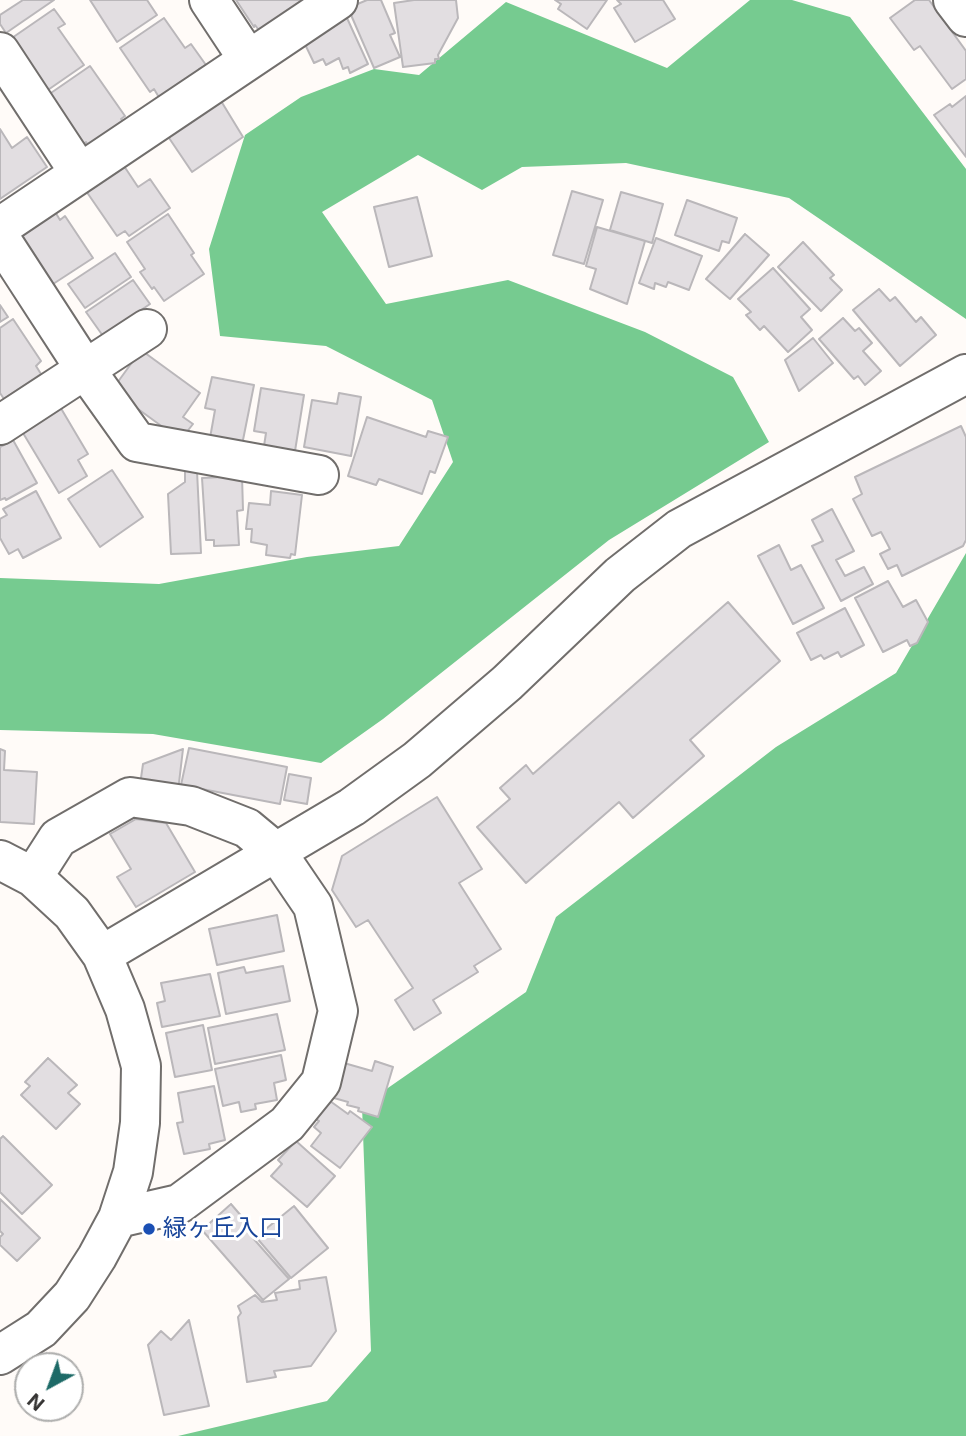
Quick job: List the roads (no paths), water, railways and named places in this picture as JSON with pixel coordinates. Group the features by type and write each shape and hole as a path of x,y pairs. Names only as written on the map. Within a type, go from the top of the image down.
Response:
{"street":[{"path":"209,0 247,59"},
{"path":"0,227 338,0"},
{"path":"953,0 966,17"},
{"path":"0,52 79,172"},
{"path":"0,238 85,369 137,442 319,475"},
{"path":"0,425 147,329"},
{"path":"102,955 352,807 417,760 507,682 620,575 679,529 966,374"},
{"path":"0,1356 41,1329 72,1296 97,1257 118,1218 133,1172 140,1123 141,1066 125,1009 102,955 72,913 16,869 58,838 130,797 191,806 247,828 277,853 313,906 338,1011 321,1082 287,1124 179,1204 118,1218"}],"place":[{"name":"緑ヶ丘入口","path":"149,1229"}]}
